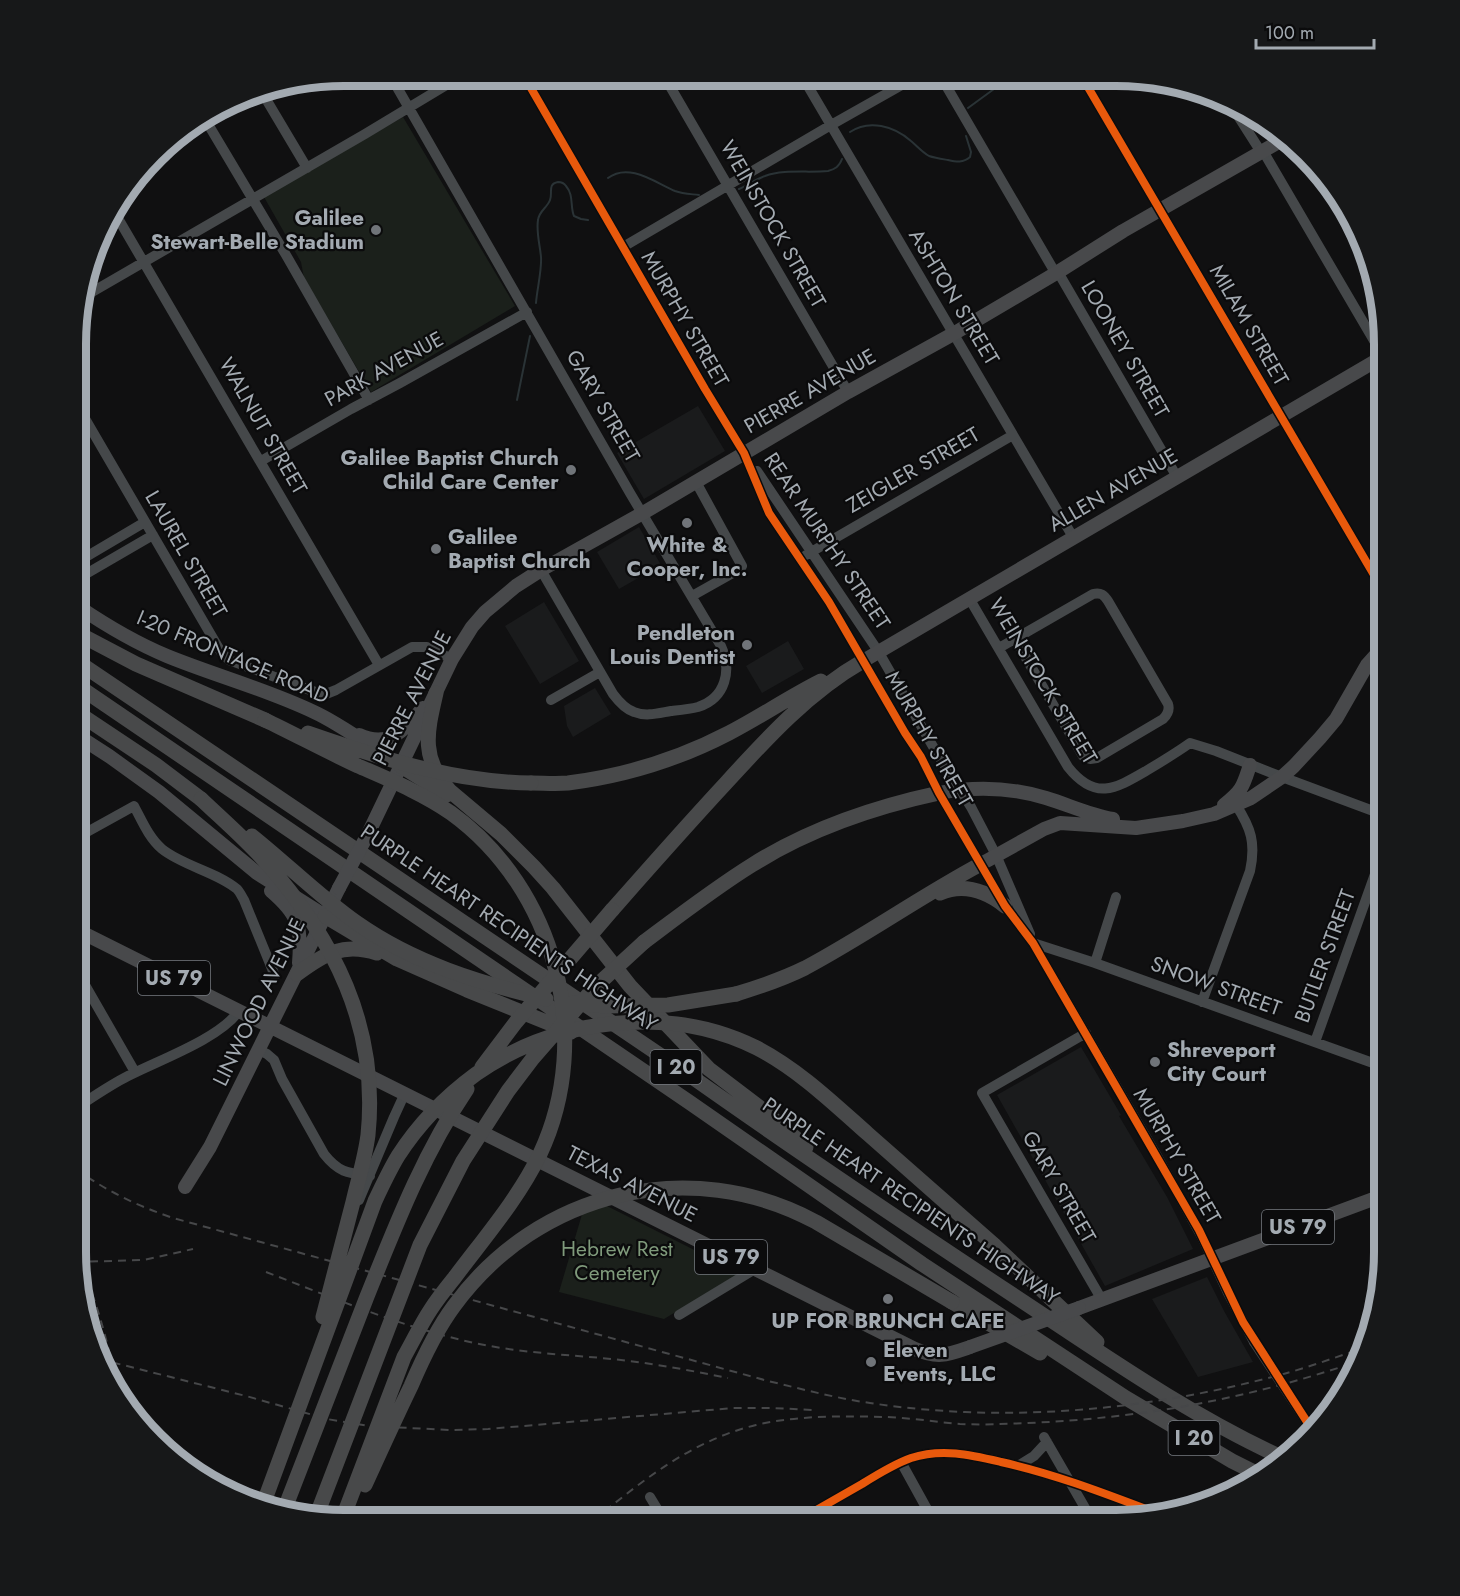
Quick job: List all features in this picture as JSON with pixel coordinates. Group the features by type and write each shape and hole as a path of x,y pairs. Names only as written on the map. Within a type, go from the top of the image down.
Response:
{"highway":[{"path":"86,629 170,678"},
{"path":"86,638 121,657 265,720 435,802 452,814 491,850 510,873 539,921 552,955 563,1012 563,1068 555,1110 540,1153 501,1218 431,1308 417,1332 404,1356 346,1510"},
{"path":"265,720 366,753 436,772 486,781 566,783 624,773 666,761 714,741 813,685 859,663"},
{"path":"286,1504 390,1239 413,1185 456,1105 497,1046 692,820 781,724 830,683 859,663"},
{"name":"PURPLE HEART RECIPIENTS HIGHWAY","path":"86,667 948,1252 1203,1417 1277,1455"},
{"name":"PURPLE HEART RECIPIENTS HIGHWAY","path":"86,691 907,1254 1126,1398 1253,1472"},
{"path":"436,693 428,737 432,764 437,775 450,791 501,834 534,867 630,986 710,1069 759,1107 849,1184"},
{"path":"86,718 219,810 357,923 419,959 458,975 556,1001 606,1006 668,1005 736,994 764,985 804,969 875,928 947,882 981,864"},
{"path":"401,766 475,812"},
{"path":"319,1509 417,1253 463,1161 508,1091 533,1058 595,987 644,942 753,864 826,827 884,807 939,793"},
{"path":"201,799 263,860 313,923 346,982 363,1037 370,1090 367,1139 306,1383"},
{"path":"923,898 951,888 964,888 977,890 995,898 1005,906"},
{"path":"325,916 397,959"},
{"path":"297,974 322,956 346,948 371,951 397,959 608,1047"},
{"path":"265,1499 375,1201 398,1156 440,1105 476,1074 531,1044 600,1025 639,1022 673,1024 715,1032 757,1048 808,1081 994,1245 1126,1369"},
{"path":"353,1510 424,1358 442,1323 459,1299 490,1265 521,1240 561,1215 591,1203 633,1192 668,1188 702,1188 764,1199 799,1213 1038,1352 1126,1398"}],"main road":[{"name":"PIERRE AVENUE","path":"368,834 452,659 472,627 485,612 516,586 848,392 953,334 1124,231 1278,142"},
{"name":"ALLEN AVENUE","path":"859,663 1374,362"},
{"name":"I-20 FRONTAGE ROAD","path":"86,611 147,647 278,696 325,718 401,766"},
{"path":"981,864 1044,829 1060,823 1136,828 1214,814 1251,798 1282,777 1314,746 1336,719 1367,665 1374,657"},
{"path":"325,718 371,739 388,738 406,728 436,693"},
{"path":"86,741 159,792 256,873 325,916"},
{"path":"1214,814 1238,794 1243,787 1250,765"},
{"path":"939,793 977,788 1013,790 1047,798 1089,814 1110,819 1160,824"},
{"name":"LINWOOD AVENUE","path":"185,1187 210,1147 368,834"},
{"path":"226,848 281,899 294,915 300,938 297,974"},
{"name":"TEXAS AVENUE","path":"86,934 924,1353 941,1356 970,1347 1374,1199"}],"street":[{"name":"GARY STREET","path":"396,86 692,596 725,655 727,665 723,685 712,699 697,707 649,715 632,711 619,702 600,672"},
{"path":"90,293 445,86"},
{"name":"MURPHY STREET","path":"530,86 744,453 769,513 828,602 859,663 921,757 939,793 1005,906 1033,943 1193,1220 1254,1341 1308,1423"},
{"name":"WEINSTOCK STREET","path":"670,86 848,392"},
{"name":"ASHTON STREET","path":"808,86 1073,537"},
{"path":"623,247 900,86"},
{"name":"LOONEY STREET","path":"946,86 1177,477"},
{"name":"MILAM STREET","path":"1087,86 1374,575"},
{"path":"265,98 307,168"},
{"path":"1238,116 1374,339"},
{"path":"208,124 369,400"},
{"name":"WALNUT STREET","path":"118,218 379,665"},
{"name":"PARK AVENUE","path":"261,461 527,312"},
{"name":"LAUREL STREET","path":"86,420 221,652 229,660 318,693 327,694 407,649 417,646 427,647 452,659"},
{"name":"ZEIGLER STREET","path":"800,558 1013,435"},
{"name":"REAR MURPHY STREET","path":"744,453 878,651"},
{"path":"692,596 742,566 696,482"},
{"path":"86,557 145,522"},
{"path":"86,574 153,536"},
{"path":"541,570 600,672 551,700"},
{"path":"999,648 1093,594 1104,595 1168,704 1166,716 1096,758 1087,759 1083,756 1015,639"},
{"name":"WEINSTOCK STREET","path":"969,598 1068,767 1075,776 1087,784 1107,789 1121,785 1173,756 1190,743 1374,810"},
{"name":"MURPHY STREET","path":"878,651 934,750 960,789 996,855 1025,919 1033,943"},
{"path":"1202,1002 1252,861 1251,833 1236,805"},
{"path":"86,833 134,806 147,830 161,848 237,889 244,900 275,976"},
{"name":"BUTLER STREET","path":"1315,1042 1374,877"},
{"path":"1095,963 1116,897"},
{"name":"SNOW STREET","path":"1033,943 1374,1063"},
{"path":"86,987 135,1072"},
{"path":"86,1101 135,1072 202,1040 231,1021 239,1011"},
{"name":"GARY STREET","path":"1086,1033 982,1093 1102,1300"},
{"path":"259,1050 274,1060 282,1079 330,1162 343,1171 370,1176"},
{"path":"356,1207 405,1093"},
{"path":"679,1315 754,1269"},
{"path":"1018,1466 1034,1456 1046,1439 1086,1510"},
{"path":"817,1510 901,1462 920,1456 948,1453 975,1456 1070,1480 1145,1509"},
{"path":"901,1462 927,1510"},
{"path":"650,1497 658,1510"}],"shaded area":[{"path":"698,406 725,451 644,499 617,453"},
{"path":"639,527 661,565 619,589 597,552"},
{"path":"544,602 579,661 540,684 505,626"},
{"path":"788,641 804,669 762,693 746,666"},
{"path":"595,688 611,714 573,737 567,726 564,706"},
{"path":"1081,1047 1167,1197 1193,1249 1105,1286 997,1095"},
{"path":"1207,1277 1253,1362 1198,1377 1152,1299"}],"green space":[{"name":"Galilee Stewart-Belle Stadium","path":"403,117 515,306 371,392 304,278 301,262 264,197"},
{"name":"Hebrew Rest Cemetery","path":"603,1204 740,1273 664,1319 559,1292 583,1211"}],"waterway":[{"path":"968,108 996,86"},
{"path":"850,132 873,125 889,128 897,131 929,156 957,162 970,157 971,152 966,136"},
{"path":"739,189 772,174 828,171 840,164 842,159"},
{"path":"608,178 625,172 633,173 675,191 699,195"},
{"path":"536,303 541,262 538,220 550,200 551,189 555,183 562,182 570,193 574,216 588,220"},
{"path":"517,400 530,336"}],"railway":[{"path":"86,1176 123,1197 173,1218 768,1381 870,1403 975,1412 1080,1410 1132,1404 1236,1386 1355,1351"},
{"path":"86,1262 144,1260 193,1249"},
{"path":"266,1272 405,1324 461,1340 522,1351 648,1364 728,1378"},
{"path":"87,1282 113,1370"},
{"path":"110,1362 327,1419 369,1426 450,1430 488,1429 733,1408 813,1410"},
{"path":"606,1510 650,1476 690,1451 733,1432 756,1425 789,1419 838,1416 960,1424 1028,1423 1112,1417 1235,1396 1349,1364"}],"cycle path":[{"path":"530,86 744,453 769,513 829,602 921,757 939,793 1005,906 1033,943 1199,1230 1243,1322 1309,1425"},
{"path":"1087,86 1374,575"},
{"path":"816,1510 898,1463 934,1453 979,1457 1022,1467 1145,1509"}],"place":[{"name":"Galilee Stewart-Belle Stadium","path":"376,230"},
{"name":"Galilee Baptist Church Child Care Center","path":"571,470"},
{"name":"White & Cooper, Inc.","path":"687,523"},
{"name":"Galilee Baptist Church","path":"436,549"},
{"name":"Pendleton Louis Dentist","path":"747,645"},
{"name":"Shreveport City Court","path":"1155,1062"},
{"name":"UP FOR BRUNCH CAFE","path":"888,1299"},
{"name":"Eleven Events, LLC","path":"871,1362"}]}
